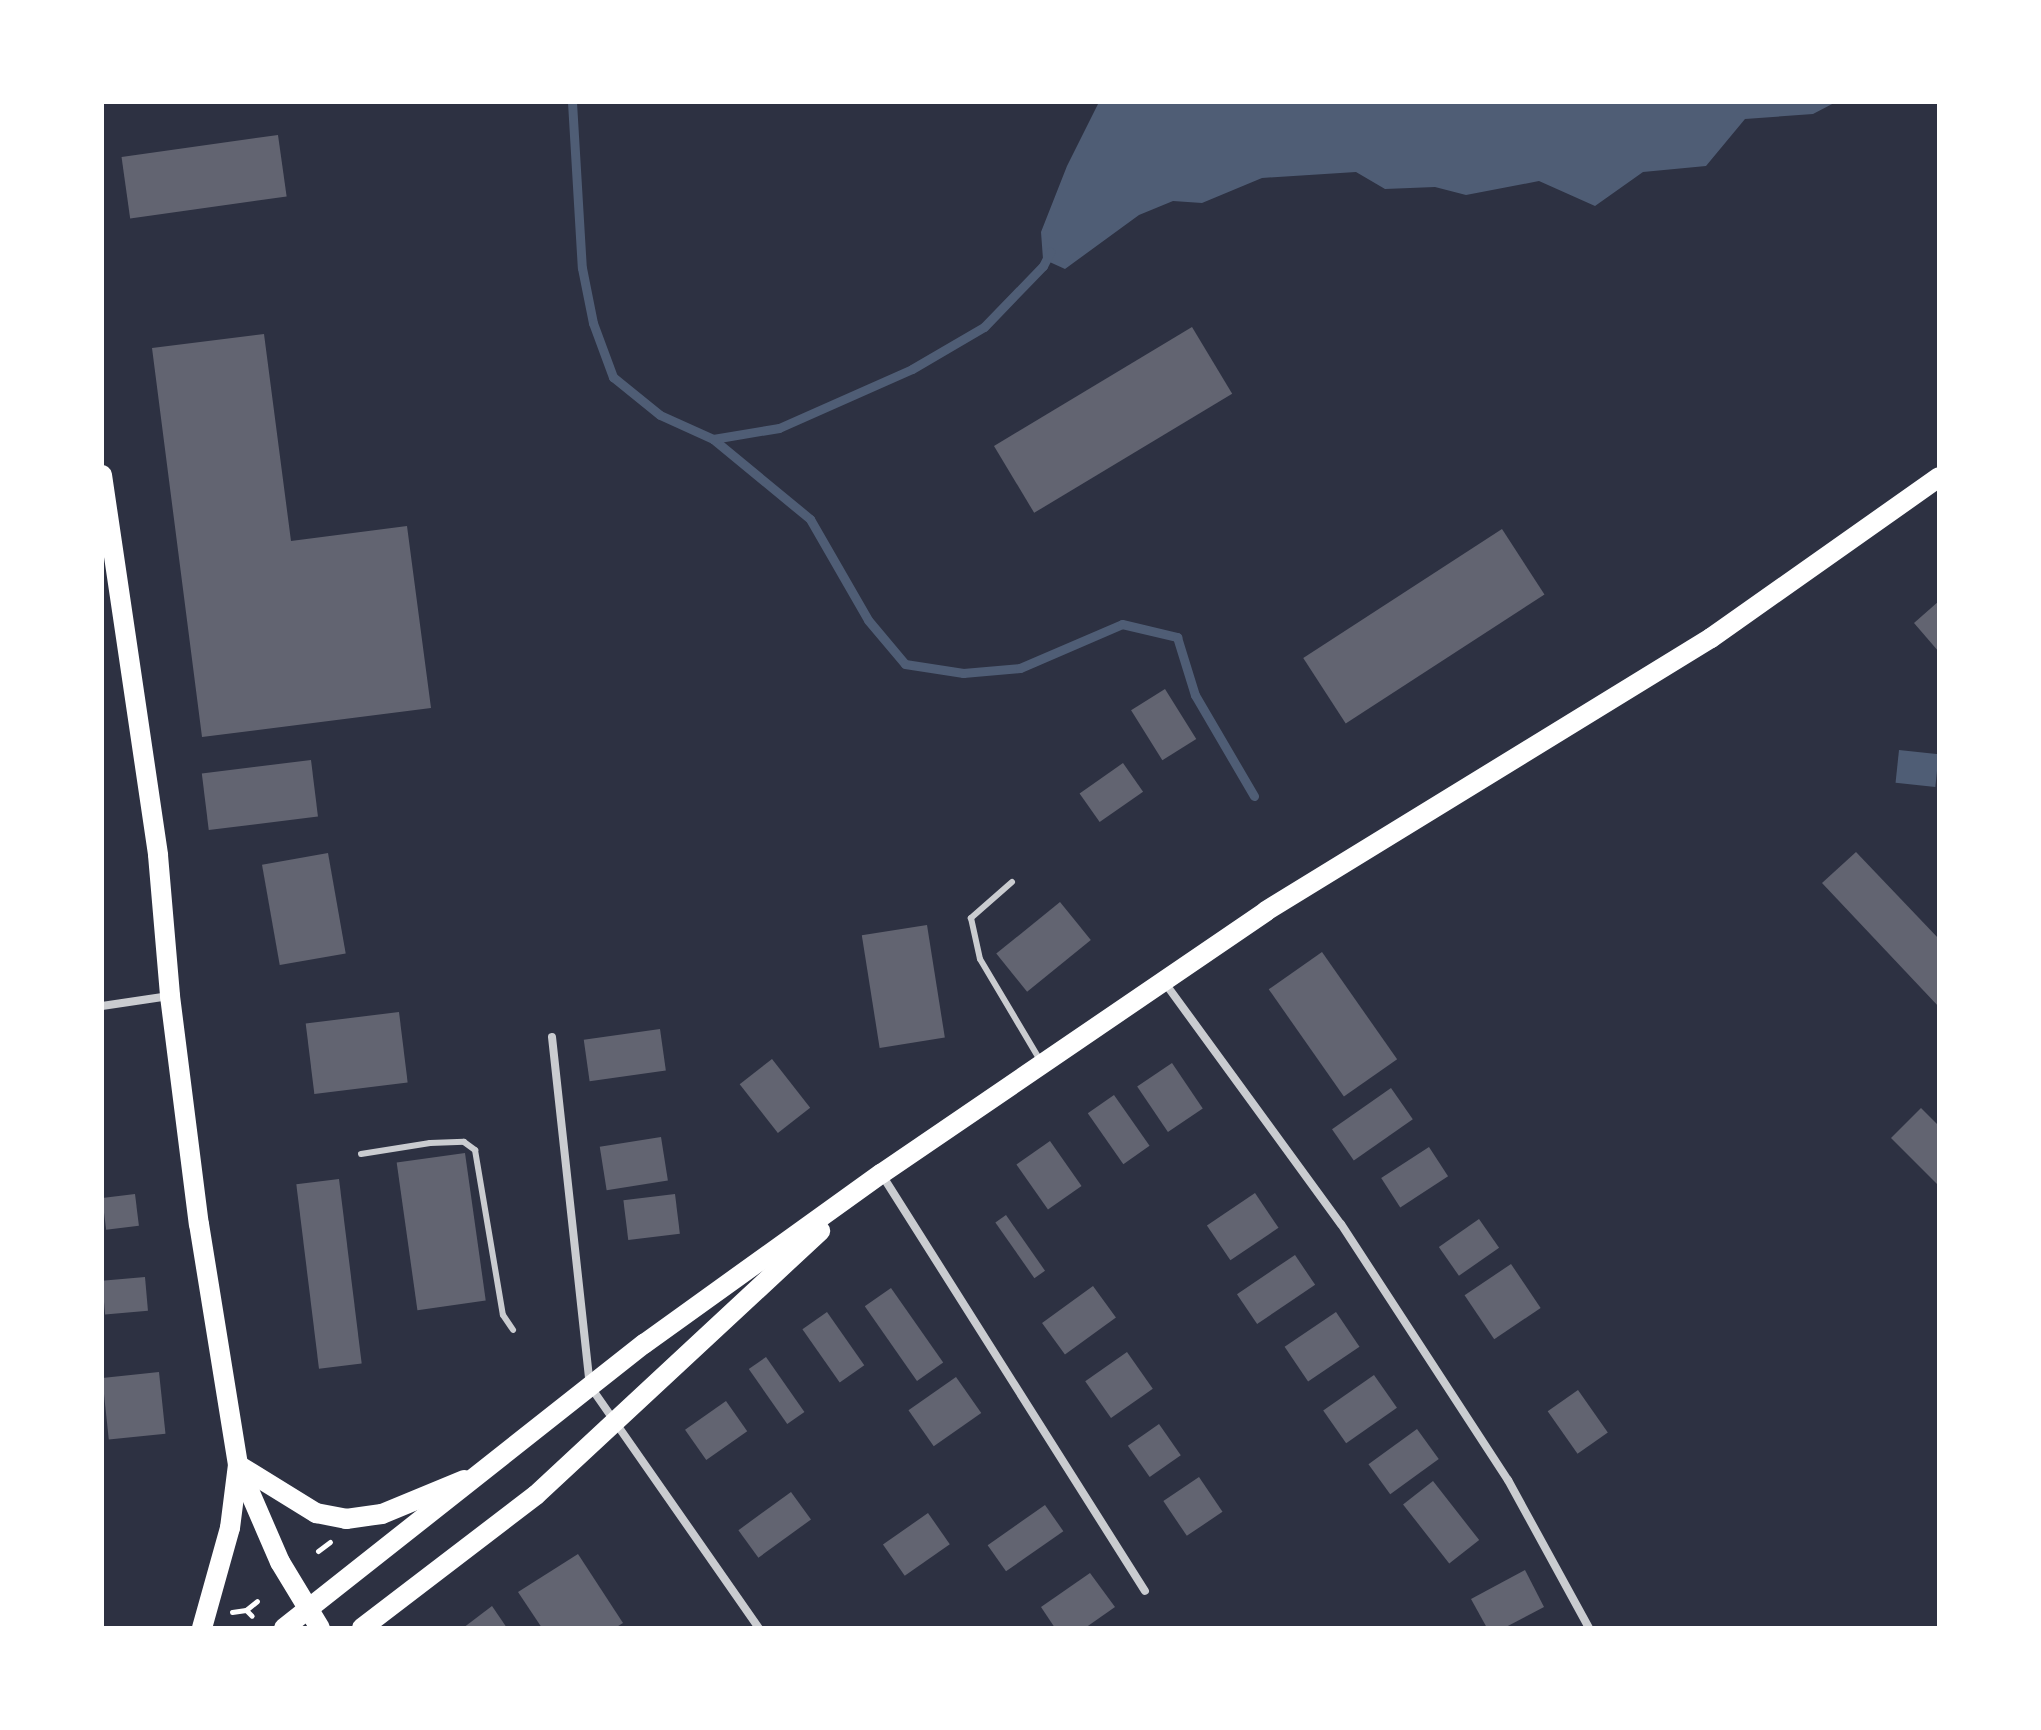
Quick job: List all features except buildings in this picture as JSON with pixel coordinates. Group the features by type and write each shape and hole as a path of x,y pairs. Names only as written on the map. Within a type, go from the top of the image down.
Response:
{"main road":[{"path":"102,475 158,855 170,996 212,1318 238,1465 280,1562 320,1628"},
{"path":"284,1628 590,1386 881,1174 1162,979 1266,911 1699,645 1939,477"},
{"path":"362,1628 382,1619 536,1495 881,1174"},
{"path":"238,1465 316,1513 346,1519 382,1514 483,1473"},
{"path":"202,1628 230,1528 238,1465"}],"street":[{"path":"1162,979 1350,1237 1508,1480 1589,1628"},
{"path":"102,1006 170,996"},
{"path":"552,1037 590,1386 759,1628"},
{"path":"881,1174 1145,1591"}],"lane":[{"path":"1012,882 971,918 980,959 1042,1063"},
{"path":"361,1154 452,1142 464,1142 475,1150 503,1315 513,1330"}],"path":[{"path":"223,1613 246,1610 257,1601"},
{"path":"246,1610 252,1616"}],"water":[{"path":"1099,102 1836,102 1813,114 1745,119 1706,166 1643,172 1595,206 1539,181 1466,195 1435,187 1385,189 1356,172 1262,178 1202,203 1173,201 1139,215 1065,269 1043,259 1041,232 1067,166"},
{"path":"1899,750 1939,754 1935,787 1896,783"}],"waterway":[{"path":"572,102 582,268 593,323 613,377 660,415 713,439 810,519 868,620 905,664 963,673 1020,668 1122,624 1177,637 1195,695 1254,796"},
{"path":"713,439 779,428 912,369 984,327 1043,266 1050,252"}]}
